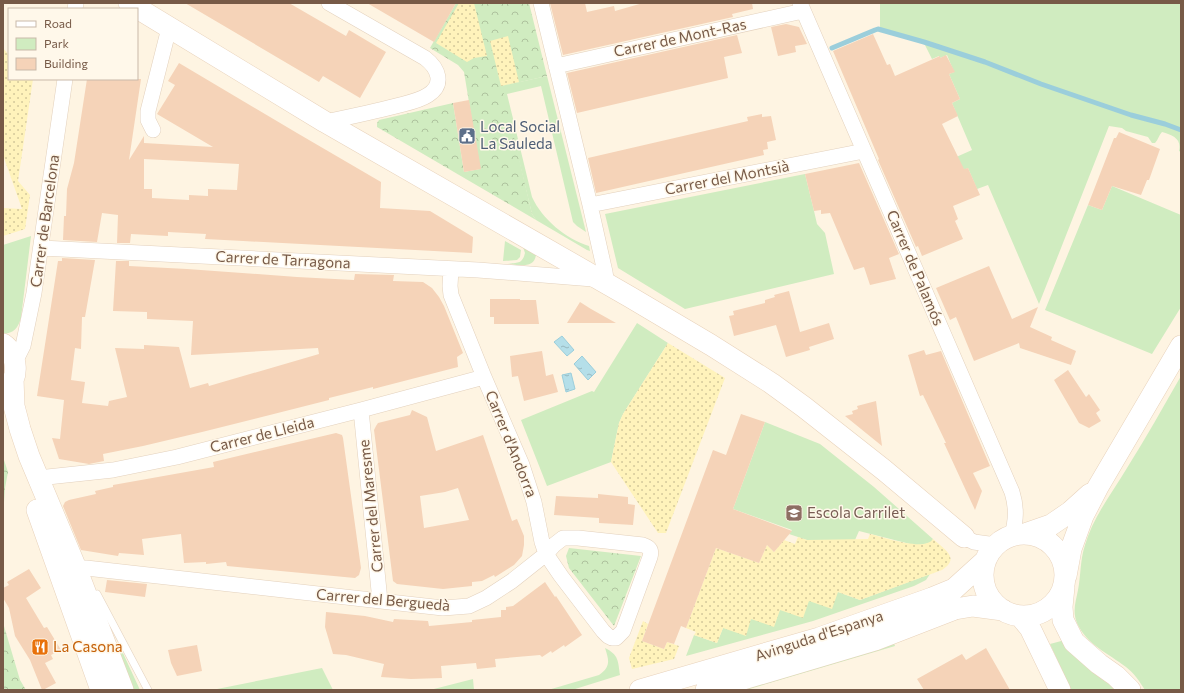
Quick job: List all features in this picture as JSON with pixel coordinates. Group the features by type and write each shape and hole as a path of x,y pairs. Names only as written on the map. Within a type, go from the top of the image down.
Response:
{"street":[{"path":"325,122 420,100 430,95 437,86 438,77 436,69 432,63 425,58 329,3"},
{"path":"541,3 590,205 606,278"},
{"name":"Carrer de Mont-Ras","path":"556,66 801,7"},
{"name":"Carrer de Palamós","path":"801,7 1012,492 1016,504 1015,524 1005,544"},
{"path":"138,9 325,122 568,262 606,278 771,383 884,470 964,537 974,542 1005,544 1038,536 1049,542 1058,551 1064,563 1065,580 1062,607 1063,620 1074,642 1099,664 1116,676 1130,690"},
{"path":"152,130 148,120 148,111 169,28"},
{"name":"Carrer de Barcelona","path":"10,377 23,346 34,293 65,80"},
{"name":"Carrer del Montsià","path":"590,205 864,151"},
{"name":"Carrer de Tarragona","path":"41,248 524,273 593,279 606,278"},
{"name":"Carrer de Tarragona","path":"524,273 568,270 568,262"},
{"name":"Carrer d'Andorra","path":"451,269 451,295 522,465 534,502 546,554 561,576 604,631"},
{"path":"3,344 12,353 10,377 14,406 20,429 38,478 83,570 123,690"},
{"name":"Avinguda d'Espanya","path":"1065,580 1071,549 1084,516 1098,487 1181,346"},
{"name":"Carrer de Lleida","path":"38,478 113,470 177,457 484,377"},
{"name":"Carrer del Maresme","path":"361,410 380,601"},
{"path":"3,426 10,435 101,690"},
{"name":"Avinguda d'Espanya","path":"640,690 819,638 954,589 1005,544 1051,525 1070,512 1098,487"},
{"name":"Carrer del Berguedà","path":"83,570 443,608 469,606 486,598 512,581 546,554 563,538 569,537 643,545 650,549 650,557 623,631 620,636 612,638 604,631"},
{"path":"1005,544 984,572 987,591 993,602 1018,618 1060,690"},
{"path":"1018,618 1032,616 1048,609 1060,596 1065,580"},
{"name":"Avinguda d'Espanya","path":"706,690 874,640 955,609 972,606 1018,618"}],"lane":[{"path":"94,587 105,611 148,690"}],"green space":[{"path":"456,3 529,3 547,76 502,86 532,214 536,220 377,127 379,120 453,103 464,172 480,169 464,72 458,65 430,48"},
{"path":"880,3 1181,3 1181,152 1179,151 1180,147 1176,138 1166,133 1162,132 1155,143 1152,143 1148,137 1126,131 1122,128 1109,126 1039,304 988,185 977,189 968,168 959,172 954,158 972,150 952,103 960,99 949,74 954,72 947,55 932,59 925,45 931,42 880,28"},
{"path":"547,76 586,232 573,222 541,86 507,94 532,197 536,205 548,220 563,233 580,243 589,246 590,251 536,220 532,214 501,86"},
{"path":"805,174 817,224 825,233 834,274 685,309 618,268 605,214"},
{"path":"1112,186 1181,215 1181,307 1152,354 1045,310 1088,205 1102,210"},
{"path":"31,236 21,318 15,329 3,334 3,245"},
{"path":"505,241 521,250 520,257 517,260 503,261"},
{"path":"523,247 536,255 535,259 529,264 525,265 508,264 522,260 525,253"},
{"path":"637,323 668,343 623,414 619,423 611,462 547,486 521,420 592,391 594,392"},
{"path":"1181,376 1181,690 1145,690 1129,669 1098,648 1081,631 1076,619 1075,606 1083,551 1088,535 1103,505 1141,445"},
{"path":"765,422 820,444 874,487 933,539 931,543 914,545 859,531 855,540 807,540 789,534 792,530 733,509"},
{"path":"3,457 8,472 5,488 3,517"},
{"path":"569,548 641,556 614,626 569,568 566,556"},
{"path":"930,574 926,580 914,586 813,621 686,656 694,635 717,643 723,628 838,592 860,600"},
{"path":"3,602 4,626 20,680 26,690 3,690"},
{"path":"1065,640 1119,690 1071,690 1050,644"},
{"path":"893,641 895,646 746,690 730,690"},
{"path":"117,648 122,651 140,690 131,690"},
{"path":"605,648 613,653 617,659 620,675 572,690 548,690 599,675 606,669 608,663"},
{"path":"322,668 333,690 212,690"},
{"path":"473,679 474,690 430,690"}],"sand":[{"path":"459,3 474,3 487,56 474,58 467,62 436,43"},
{"path":"508,36 519,82 501,86 490,41"},
{"path":"3,48 8,54 8,80 33,80 18,181 30,195 25,229 3,236 3,208 22,209 3,155"},
{"path":"668,343 725,378 666,533 658,533 611,462 619,423 623,414"},
{"path":"870,534 913,544 929,543 933,539 949,554 950,562 948,566 942,570 860,600 838,592 832,609 809,601 803,618 780,610 774,627 751,619 746,636 723,628 717,643 694,635 696,632 686,628 716,548 759,563 767,545 774,552 784,540 795,544 798,537 807,540 868,539"},
{"path":"643,621 648,624 642,641 664,649 667,642 679,646 674,659 632,669 629,658"}],"water":[{"path":"562,336 574,350 567,356 554,342"},
{"path":"582,356 596,372 588,380 574,364"},
{"path":"571,373 575,389 566,392 562,375"}],"building":[{"path":"185,3 289,3 346,36 349,30 386,52 360,98 323,76 319,82"},
{"path":"367,3 456,3 434,42"},
{"path":"550,3 585,3 587,12 614,6 615,11 643,3 752,3 753,9 732,14 733,17 563,55"},
{"path":"786,24 799,27 807,44 795,46 796,52 778,56 771,27"},
{"path":"873,34 887,65 890,64 895,76 940,56 940,58 946,55 955,72 949,74 960,99 952,103 958,116 942,124 964,169 968,168 980,195 953,206 958,219 955,221 963,239 922,256 918,246 916,247 878,160 879,159 833,51"},
{"path":"737,35 742,53 724,57 728,78 577,113 567,73"},
{"path":"179,63 381,182 380,208 430,211 473,237 472,253 205,239 206,234 168,232 168,236 131,234 130,243 117,243 118,215 102,213 97,242 63,240 67,189 74,163 87,80 141,79 129,160 144,136 144,143 213,147 157,114 175,85 168,81","holes":["144,159 239,164 237,190 208,189 208,196 189,195 189,200 152,198 152,189 144,189"]},
{"name":"Local Social La Sauleda","path":"469,100 481,169 464,172 453,103"},
{"path":"762,114 762,117 771,116 776,140 767,142 768,149 763,150 764,155 596,193 588,158 748,121 747,117"},
{"path":"1119,132 1160,149 1149,180 1147,180 1141,195 1112,186 1102,210 1088,205 1114,138 1116,138"},
{"path":"859,163 899,254 889,258 896,279 870,285 864,267 854,270 830,213 821,214 821,210 814,211 805,174"},
{"path":"62,258 95,260 85,317 82,317 81,349 75,348 71,380 85,382 82,403 108,406 109,401 127,397 115,348 144,349 144,345 179,347 190,388 208,383 209,386 319,354 318,348 191,355 193,321 147,319 147,312 113,311 116,261 129,261 129,266 354,280 355,274 394,275 393,281 423,282 432,288 439,297 463,353 457,357 458,367 373,389 373,387 329,398 329,400 202,432 103,454 104,461 89,464 59,459 52,438 60,439 64,400 37,396 58,261 62,261"},
{"path":"989,266 1012,319 1038,307 1030,327 1052,337 1051,340 1076,351 1071,365 1020,348 1019,343 974,361 956,317 950,320 936,288"},
{"path":"789,291 800,332 829,323 834,339 809,347 810,350 786,357 776,325 734,336 729,316 734,315 733,311 765,303 765,300 775,297 774,295"},
{"path":"490,299 536,300 539,324 494,324 494,317 490,317"},
{"path":"580,302 591,309 616,323 567,323"},
{"path":"924,350 926,355 941,351 990,466 973,473 982,491 975,510 923,395 920,396 908,355"},
{"path":"542,351 546,376 553,374 558,392 524,401 518,376 512,377 510,356"},
{"path":"1068,370 1086,397 1089,394 1100,410 1096,413 1101,421 1089,428 1079,423 1054,380"},
{"path":"876,401 882,446 845,416 853,414 852,411 858,409 857,406"},
{"path":"412,410 427,417 436,451 483,435 512,521 517,519 524,536 522,556 514,565 495,577 494,575 482,581 472,582 472,586 443,589 397,584 393,581 374,430 378,423 410,415","holes":["458,488 469,520 424,528 420,496 445,492"]},
{"path":"741,414 765,422 733,509 792,531 774,552 767,545 759,563 716,548 686,628 681,626 674,644 667,642 664,649 642,641 713,450 726,455"},
{"path":"336,433 342,435 343,438 361,568 359,575 355,578 227,566 226,562 206,564 206,562 184,563 181,534 142,539 144,555 119,553 118,556 81,550 63,506 65,502 69,500 96,494 95,491 113,487 113,485 214,467 213,462"},
{"path":"598,494 628,497 628,504 635,505 633,525 599,523 599,518 554,515 556,496 598,498"},
{"path":"29,569 41,588 26,598 44,628 47,627 61,650 51,655 53,659 45,663 56,683 43,690 30,660 15,636 9,608 3,598 3,588 9,585 7,582"},
{"path":"107,580 147,584 145,597 105,592"},
{"path":"545,582 582,635 565,647 564,645 552,653 551,651 542,657 540,655 495,659 496,667 477,669 476,663 441,666 442,678 411,679 381,677 384,664 346,655 333,654 325,627 326,612 365,616 393,622 394,619 428,621 429,626 472,622 472,620 501,617 501,610 506,610 506,607 513,606"},
{"path":"197,645 202,671 177,676 171,663 168,650"},
{"path":"986,648 1010,690 924,690 917,679 962,654 966,660"}],"waterway":[{"path":"832,48 878,29 985,62 1041,84 1131,115 1181,130"}],"place":[{"name":"Local Social La Sauleda","path":"467,136"},
{"name":"Escola Carrilet","path":"794,513"},
{"name":"La Casona","path":"40,647"}]}
